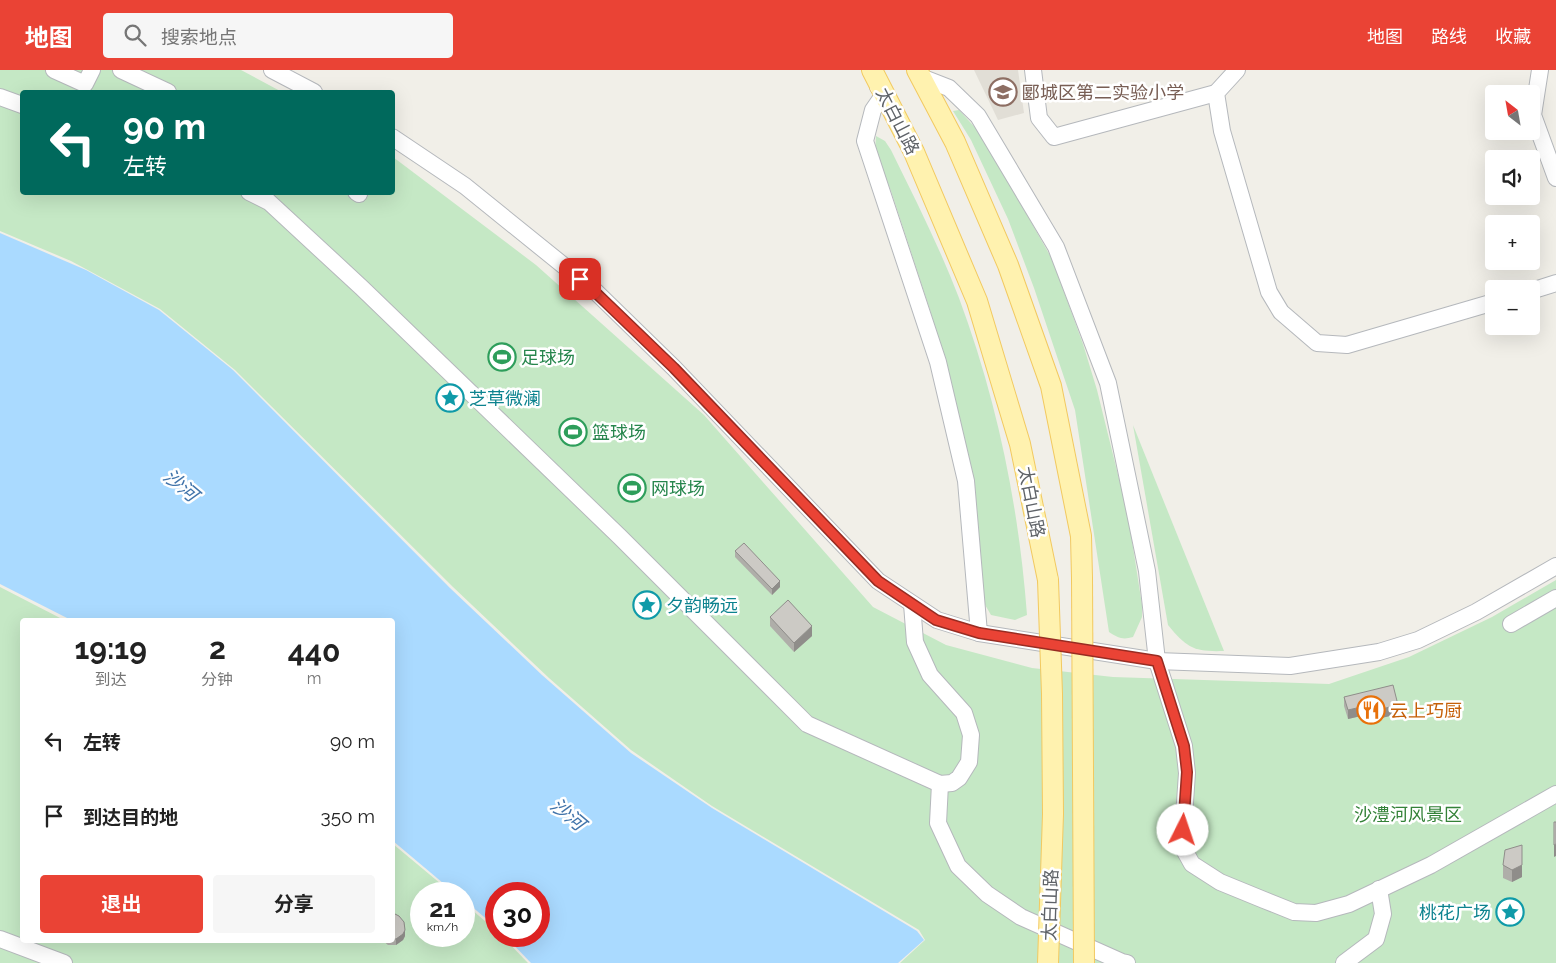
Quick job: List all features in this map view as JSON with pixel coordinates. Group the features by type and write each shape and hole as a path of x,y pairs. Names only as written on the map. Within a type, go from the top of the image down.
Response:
{"main road":[{"name":"太白山路","path":"872,70 914,152 978,301 1020,444 1048,580 1053,805 1048,963"},
{"name":"太白山路","path":"919,72 955,142 1008,266 1051,386 1081,536 1084,963"}],"street":[{"path":"54,70 85,84 92,70"},
{"path":"121,70 164,90"},
{"path":"272,70 310,90"},
{"path":"864,70 884,94 873,110 865,141 938,362 964,471 979,633"},
{"path":"1033,70 1039,118 1054,137 1216,93 1236,70"},
{"path":"1540,70 1533,115 1556,178"},
{"path":"919,72 949,88 978,116 1056,247 1108,383 1147,572 1157,661 1184,746 1187,772 1182,846 1192,864 1220,882 1294,912 1316,913 1349,904 1431,865 1556,794"},
{"path":"1216,93 1222,131 1269,292 1281,312 1317,342 1348,345 1485,305"},
{"path":"0,97 20,104"},
{"path":"395,139 466,186 594,291 674,368 878,581 936,620 979,633 1157,661 1290,666 1379,652 1418,640 1476,612 1556,566"},
{"path":"255,195 269,202 362,288 607,525 807,724 940,784 952,783 959,778 969,762 971,735 964,713 930,675 916,642 912,604"},
{"path":"1540,288 1556,284"},
{"path":"1511,624 1556,598"},
{"path":"940,784 938,823 958,866 987,894 1021,917 1127,963"},
{"path":"1344,963 1376,939 1383,914 1379,889"},
{"path":"0,939 64,963"}],"shaded area":[{"name":"郾城区第二实验小学","path":"974,70 1018,70 1024,113 998,120"}],"green space":[{"name":"沙澧河风景区","path":"0,70 241,70 278,90 20,90 20,195 395,195 395,159 536,265 704,415 873,607 946,645 1032,668 1113,677 1329,684 1409,657 1492,617 1556,580 1556,963 900,963 925,940 919,930 712,806 631,750 549,678 453,587 235,370 160,309 71,261 0,231"},
{"path":"959,110 981,134 1052,259 1083,344 1097,390 1128,515 1142,605 1142,617 1133,637 1121,638 1109,632 1075,410 1034,288 1008,219 971,140 953,111"},
{"path":"876,136 885,141 891,150 952,279 985,375 1004,454 1018,534 1027,615 1015,620 991,615 984,603 972,471 952,388 930,310 891,191 875,151"},
{"path":"1133,425 1224,651 1205,651 1192,647 1186,644 1168,625"},
{"path":"0,587 60,618 20,618 20,943 395,943 395,846 439,882 410,882 410,947 475,947 475,912 485,921 485,947 513,947 528,963 0,963"}],"water":[{"name":"沙河","path":"0,233 86,270 159,310 233,370 450,588 542,675 631,753 712,808 917,931 924,940 898,963 531,963 516,947 550,947 550,882 485,882 485,918 475,909 475,882 442,882 395,843 395,618 67,618 0,584"}],"building":[{"path":"744,543 780,581 772,589 735,551"},
{"path":"788,600 812,626 794,643 770,617"},
{"path":"1393,685 1398,705 1369,712 1361,707 1348,710 1344,697"},
{"path":"1554,822 1556,822 1556,844 1554,845"},
{"path":"1522,845 1522,865 1512,870 1503,865 1505,850"},
{"path":"395,914 404,922 405,930 396,939"}],"place":[{"name":"郾城区第二实验小学","path":"1003,92"},
{"name":"足球场","path":"502,357"},
{"name":"芝草微澜","path":"450,398"},
{"name":"篮球场","path":"573,432"},
{"name":"网球场","path":"632,488"},
{"name":"夕韵畅远","path":"647,605"},
{"name":"云上巧厨","path":"1371,710"},
{"name":"桃花广场","path":"1510,912"}],"route":[{"path":"580,279 674,368 878,581 936,620 979,633 1157,661 1184,746 1187,772 1183,830"}]}
